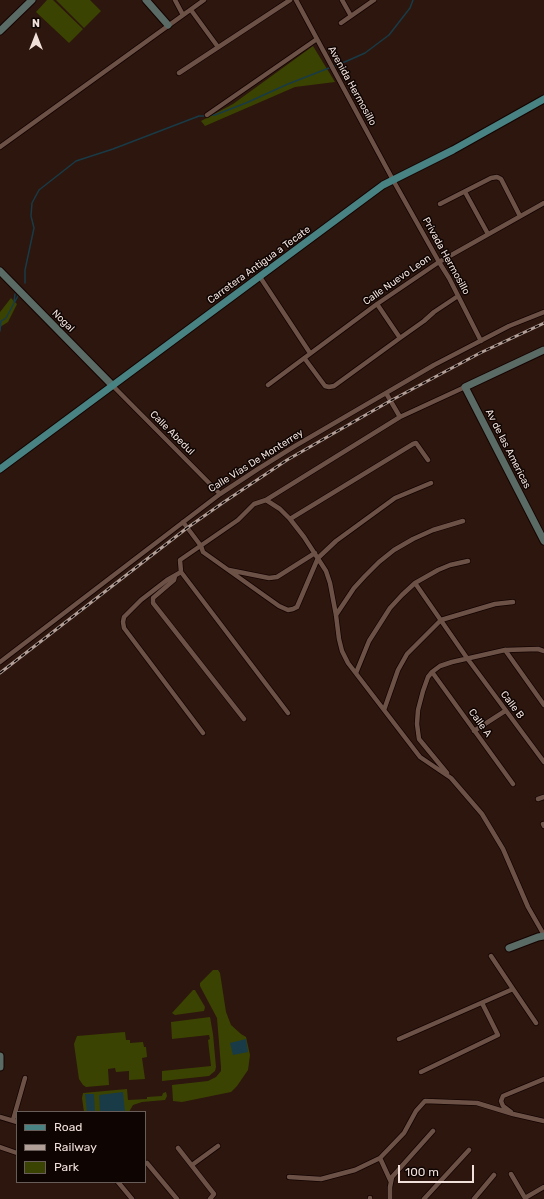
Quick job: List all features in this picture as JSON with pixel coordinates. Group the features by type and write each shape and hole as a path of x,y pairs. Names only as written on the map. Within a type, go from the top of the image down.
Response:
{"main road":[{"name":"Carretera Antigua a Tecate","path":"0,469 383,185 453,150 544,99"}],"street":[{"path":"0,32 32,0"},
{"path":"146,0 168,25"},
{"path":"175,0 183,15"},
{"path":"0,147 204,0"},
{"path":"178,73 290,0"},
{"name":"Avenida Hermosillo","path":"296,0 393,180"},
{"path":"342,0 351,16"},
{"path":"341,23 374,0"},
{"path":"191,10 218,47"},
{"path":"207,115 317,39"},
{"path":"440,204 491,178 497,177 501,179 520,216"},
{"name":"Privada Hermosillo","path":"393,180 482,341"},
{"path":"465,192 488,234"},
{"name":"Calle Nuevo Leon","path":"268,385 377,304 439,262 544,202"},
{"name":"Nogal","path":"0,271 112,385"},
{"path":"260,277 310,353"},
{"path":"304,359 325,386 334,386 458,296"},
{"path":"377,304 400,338"},
{"name":"Calle Vías De Monterrey","path":"0,662 220,494 295,446 434,365 509,326 544,312"},
{"path":"288,713 181,572 180,560 238,520 254,504 266,500 400,417 544,350"},
{"name":"Calle Abedul","path":"112,385 220,494"},
{"name":"Av de las Americas","path":"465,387 544,541"},
{"path":"386,393 400,417"},
{"path":"290,519 413,444 416,444 428,460"},
{"path":"183,522 203,552 279,606 288,610 297,607 318,558 336,541 395,498 431,483"},
{"path":"266,500 280,509 290,519 315,553 326,571 330,583 342,651 420,757 451,778"},
{"path":"336,615 359,582 379,562 394,550 433,530 463,521"},
{"path":"227,570 269,578 277,577 315,553"},
{"path":"356,672 369,641 390,608 402,595 415,583 444,568 468,561"},
{"path":"181,572 167,580 141,600 124,617 123,622 124,628 203,733"},
{"path":"175,576 174,580 153,598 153,603 244,720"},
{"name":"Calle B","path":"415,583 505,711 543,760"},
{"path":"384,710 398,670 407,654 441,620 495,604 513,602"},
{"path":"505,650 544,705"},
{"path":"509,948 542,934 528,907 503,849 486,820 419,739 417,724 418,710 428,677 440,666 467,658 505,650 544,650"},
{"name":"Calle A","path":"432,672 513,784"},
{"path":"474,731 505,711"},
{"path":"538,799 544,797"},
{"path":"491,956 536,1023"},
{"path":"399,1039 513,989"},
{"path":"421,1072 498,1035 482,1003"},
{"path":"0,1056 0,1067"},
{"path":"18,1111 26,1078"},
{"path":"513,1114 503,1106 501,1101 503,1096 544,1079"},
{"path":"289,1178 321,1179 355,1170 380,1158 404,1133 416,1111 425,1101 477,1104 544,1121"},
{"path":"0,1117 15,1121"},
{"path":"390,1182 392,1177 433,1131"},
{"path":"192,1165 218,1146"},
{"path":"0,1147 16,1153"},
{"path":"178,1148 214,1194 212,1198"},
{"path":"424,1199 469,1150"},
{"path":"380,1158 390,1182 390,1199"},
{"path":"147,1163 177,1199"},
{"path":"511,1174 526,1198 544,1187"},
{"path":"474,1199 494,1175"},
{"path":"119,1183 132,1199"}],"green space":[{"path":"47,0 53,0 83,29 69,43 36,12"},
{"path":"56,0 90,0 101,11 84,28"},
{"path":"313,46 335,82 295,87 205,126 201,121 233,104"},
{"path":"11,298 17,304 8,322 0,327 0,312"},
{"path":"213,970 218,970 220,973 226,1012 231,1025 246,1037 250,1055 248,1070 231,1092 182,1102 173,1101 172,1085 208,1081 216,1077 221,1071 217,1018 200,986 200,983"},
{"path":"193,990 195,990 205,1007 204,1011 175,1015 172,1013"},
{"path":"210,1017 213,1034 216,1067 215,1071 209,1076 162,1081 162,1071 211,1066 208,1040 210,1039 209,1035 172,1039 171,1022"},
{"path":"125,1032 126,1040 130,1040 130,1043 143,1042 144,1047 146,1047 147,1057 142,1058 145,1079 129,1080 129,1071 116,1072 115,1068 108,1069 109,1085 86,1087 83,1085 79,1079 74,1044 77,1036"},
{"path":"127,1089 128,1100 147,1099 147,1097 162,1096 163,1093 166,1092 167,1096 165,1100 142,1102 133,1105 130,1111 84,1111 82,1098 83,1093"}],"water":[{"path":"246,1039 248,1052 233,1055 230,1043"},
{"path":"123,1092 125,1111 100,1111 99,1095"},
{"path":"85,1094 94,1094 95,1111 87,1111"}],"waterway":[{"path":"210,115 215,115 246,103 288,84 365,53 389,35 410,8 413,0"},
{"path":"25,283 25,270 34,228 31,216 32,203 39,190 76,161 113,149 199,116 206,116"},
{"path":"14,302 15,294"},
{"path":"0,322 6,318 19,294"},
{"path":"0,331 1,321"}],"railway":[{"path":"0,673 187,528 287,460 390,401 480,353 544,323"}]}
